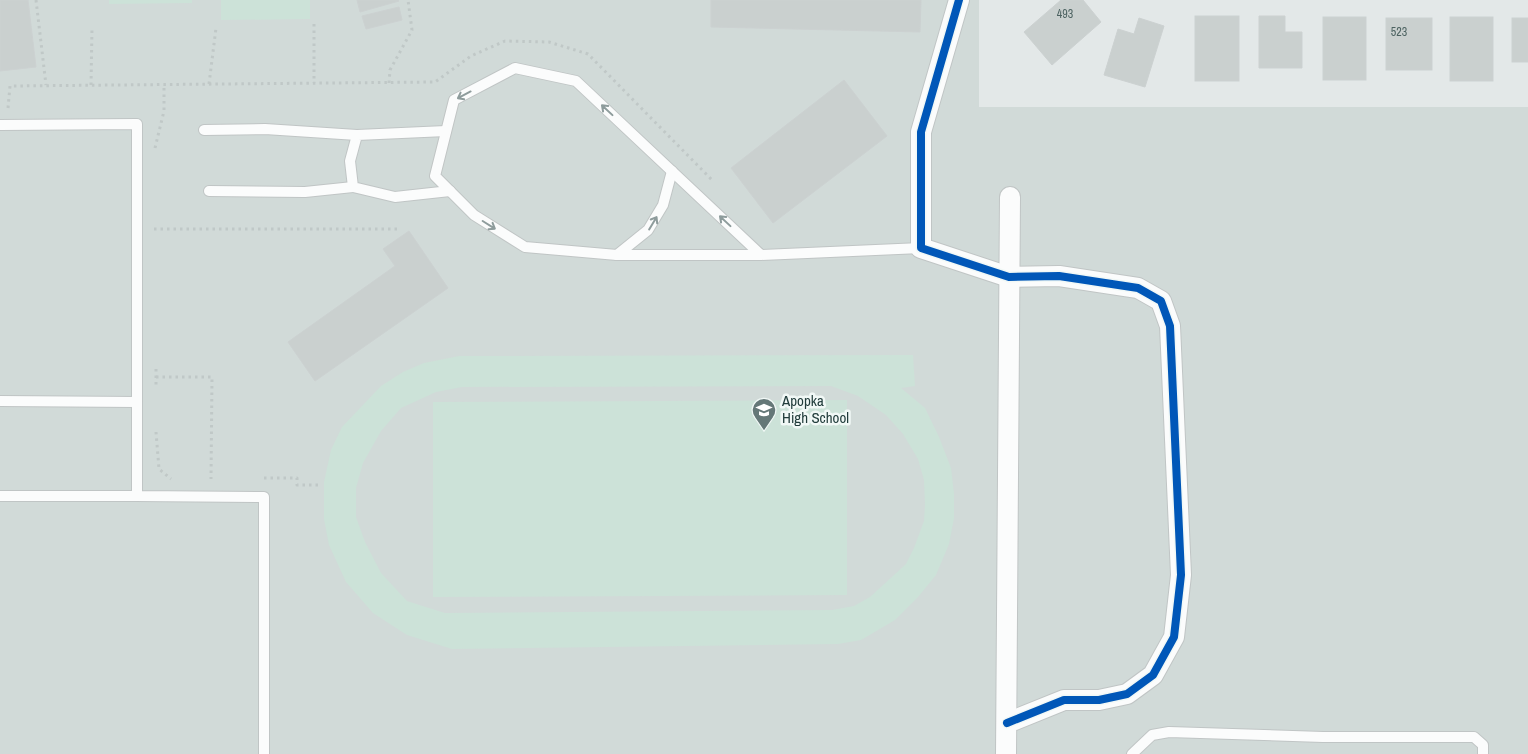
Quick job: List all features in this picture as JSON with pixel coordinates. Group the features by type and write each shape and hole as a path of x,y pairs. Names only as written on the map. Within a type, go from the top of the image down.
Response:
{"street":[{"path":"959,0 921,132 921,248 1009,277 1059,276 1138,288 1161,301 1170,326 1181,575 1174,637 1153,675 1127,694 1099,700 1064,700 1007,722"},
{"path":"1006,754 1010,197"}],"lane":[{"path":"761,255 576,81 515,68 454,100 435,176 474,215 525,248 616,255 761,255 921,248"},
{"path":"0,125 138,124 137,496"},
{"path":"204,130 265,128 357,135 446,131"},
{"path":"352,187 350,161 357,135"},
{"path":"616,255 648,230 663,205 672,171"},
{"path":"209,191 305,192 352,187 395,197 450,191"},
{"path":"0,401 137,402"},
{"path":"0,496 264,497 264,754"},
{"path":"1132,754 1152,735 1169,732 1322,737 1474,737 1483,745 1483,754"}],"path":[{"path":"36,0 46,85"},
{"path":"389,83 390,70 412,30 408,0"},
{"path":"314,24 314,83"},
{"path":"91,85 92,28"},
{"path":"209,84 216,28"},
{"path":"0,108 9,108 10,86 435,82 471,56 505,41 550,42 588,54 713,181"},
{"path":"155,154 164,110 164,85"},
{"path":"154,220 154,229 398,229"},
{"path":"156,367 156,394"},
{"path":"156,377 212,377 211,478"},
{"path":"156,428 159,469 171,479"}],"shaded area":[{"name":"Apopka High School","path":"0,0 979,0 979,107 1528,107 1528,754 0,754"}],"green space":[{"path":"109,0 192,0 192,3 109,4"},
{"path":"221,0 310,0 310,19 221,20"},
{"path":"913,355 915,386 901,388 925,408 951,468 954,494 954,518 949,544 936,575 918,597 895,620 861,640 838,644 452,649 407,635 373,613 346,582 329,545 324,519 324,482 331,450 342,427 381,386 403,372 424,363 459,356","holes":["831,386 858,396 886,415 903,434 918,459 924,480 925,505 924,521 906,564 870,597 854,606 832,610 445,613 407,601 381,573 365,542 356,517 356,488 363,463 381,431 401,408 436,392 462,387"]},
{"path":"847,400 847,595 433,597 433,402"}],"building":[{"path":"0,0 28,0 36,67 0,71"},
{"path":"357,0 398,0 399,1 360,12"},
{"path":"711,0 921,0 920,32 711,27"},
{"path":"1061,0 1083,0 1101,22 1052,65 1024,32"},
{"path":"399,7 402,20 366,29 362,16"},
{"path":"1195,16 1239,16 1239,81 1195,81"},
{"path":"1259,16 1285,16 1285,32 1302,32 1302,68 1259,68"},
{"path":"1323,17 1366,17 1366,80 1323,80"},
{"path":"1450,17 1493,17 1493,81 1450,81"},
{"path":"1139,18 1164,26 1145,87 1104,75 1118,29 1134,34"},
{"path":"1386,18 1432,18 1432,70 1386,70"},
{"path":"1512,18 1528,18 1528,62 1512,62"},
{"path":"844,80 887,136 773,223 731,168"},
{"path":"409,231 448,288 315,381 288,342 395,266 383,249"}],"cycle path":[{"path":"959,0 921,132 921,248 1009,277 1059,276 1138,288 1161,301 1170,326 1181,575 1174,637 1153,675 1127,694 1099,700 1064,700 1007,723"}],"place":[{"name":"Apopka High School","path":"764,431"}]}
